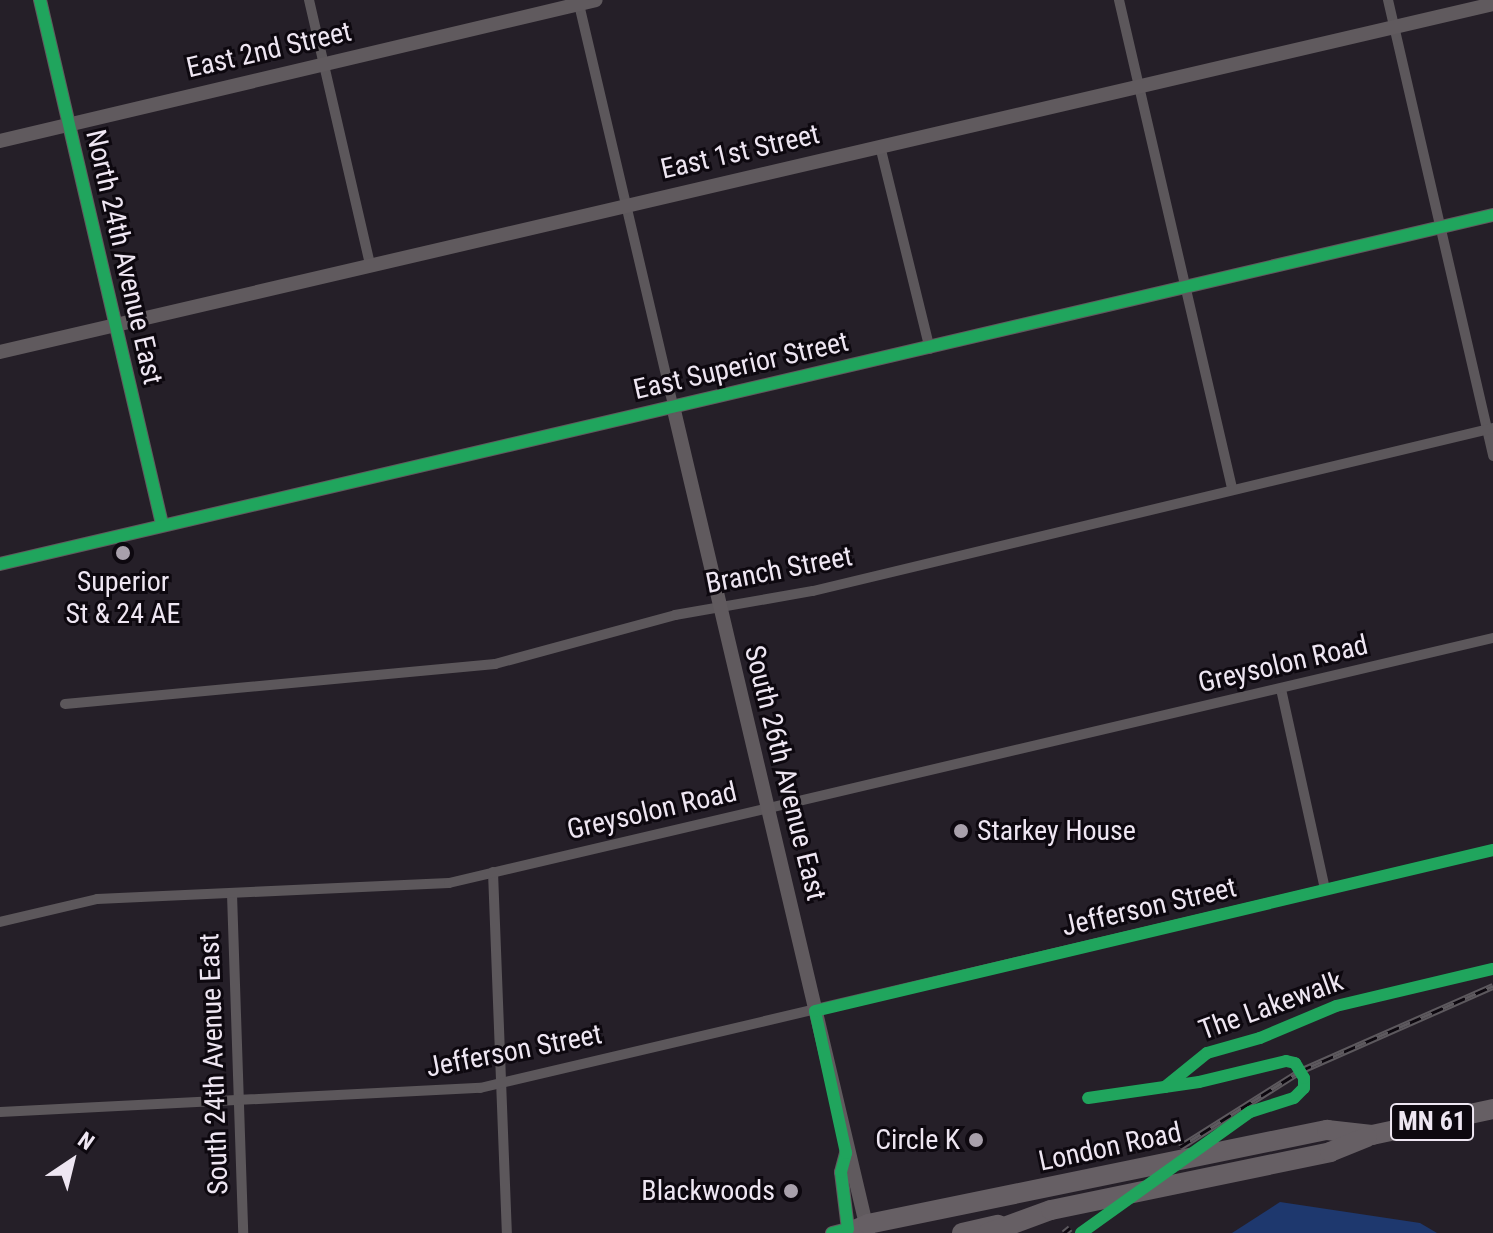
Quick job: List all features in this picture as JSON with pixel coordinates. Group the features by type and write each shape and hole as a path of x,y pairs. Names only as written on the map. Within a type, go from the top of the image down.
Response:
{"highway":[{"name":"London Road","path":"853,1230 1327,1130 1372,1135 1493,1109"},
{"name":"MN 61","path":"1051,1210 1330,1152 1372,1135"},
{"name":"London Road","path":"962,1233 1051,1210"},
{"path":"988,1233 1051,1210"}],"street":[{"name":"North 24th Avenue East","path":"40,0 162,524"},
{"path":"309,0 370,265"},
{"name":"East 2nd Street","path":"0,141 596,0"},
{"path":"1119,0 1232,488"},
{"path":"1388,0 1490,428 1493,456"},
{"path":"579,2 673,406"},
{"name":"East 1st Street","path":"0,352 1493,4"},
{"path":"880,146 930,349"},
{"name":"East Superior Street","path":"0,564 1493,215"},
{"name":"South 26th Avenue East","path":"673,406 846,1153 857,1171 853,1230"},
{"name":"Branch Street","path":"65,704 486,666 717,606 813,591 1490,428"},
{"name":"Greysolon Road","path":"0,922 97,899 410,888 493,872 1493,638"},
{"path":"1281,689 1325,889"},
{"name":"Jefferson Street","path":"0,1112 458,1091 815,1011 1493,850"},
{"path":"493,872 507,1233"},
{"name":"South 24th Avenue East","path":"232,894 243,1233"}],"water":[{"path":"1280,1202 1420,1223 1437,1233 1232,1233"}],"railway":[{"path":"1180,1147 1300,1071 1493,986"},
{"path":"1064,1233 1070,1228"}],"cycle path":[{"path":"40,0 162,524"},
{"path":"0,564 1493,215"},
{"path":"832,1233 848,1229 841,1172 846,1153 815,1011 1493,850"},
{"name":"The Lakewalk","path":"1165,1087 1207,1053 1260,1038 1336,1006 1493,969"},
{"path":"1081,1233 1250,1112 1294,1098 1304,1088 1304,1078 1295,1063 1286,1061 1199,1082 1088,1098"}],"place":[{"name":"Superior St & 24 AE","path":"123,553"},
{"name":"Starkey House","path":"961,831"},
{"name":"Circle K","path":"976,1140"},
{"name":"Blackwoods","path":"791,1191"}]}
